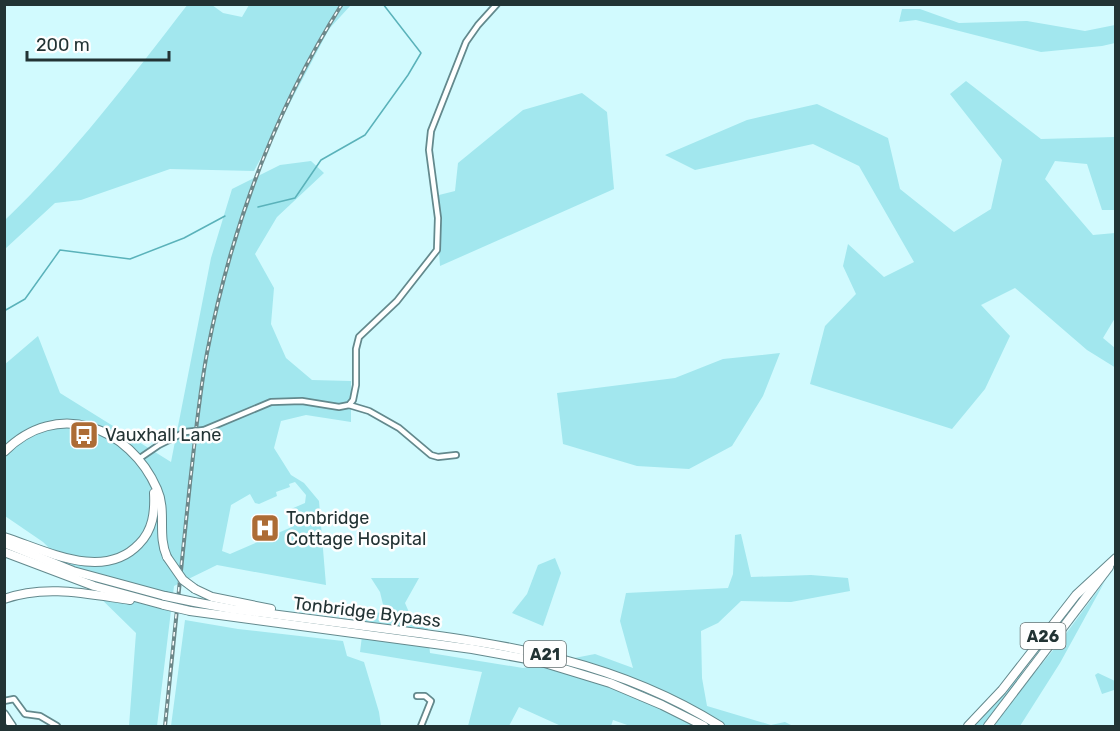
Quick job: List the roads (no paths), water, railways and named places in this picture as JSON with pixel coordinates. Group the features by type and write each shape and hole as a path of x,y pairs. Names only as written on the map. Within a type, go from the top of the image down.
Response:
{"highway":[{"path":"4,452 33,432 56,425 74,425 107,433 126,444 140,458 154,483 160,498 161,539 166,557 183,580 212,597 230,602 346,624"},
{"path":"4,537 80,561 101,562 124,556 138,546 149,532 155,507 154,483"},
{"name":"Tonbridge Bypass","path":"4,543 73,571 163,602"},
{"name":"Tonbridge Bypass","path":"4,552 94,586 163,602 538,661 610,682 704,726"},
{"name":"A26","path":"990,726 1115,559"},
{"name":"A26","path":"968,726 1002,690 1076,595 1115,559"},
{"path":"4,599 33,592 61,591 163,602"},
{"name":"Tonbridge Bypass","path":"192,606 495,644 567,660 640,686 720,726"}],"main road":[{"path":"4,714 12,726"}],"street":[{"path":"349,405 356,392 356,349 359,338 397,301 437,250 438,218 429,150 431,131 466,42 497,4"},
{"path":"140,458 185,432 204,430 271,402 302,401 339,407 349,405 369,411 399,428 431,455 438,457 456,455"},
{"path":"421,726 431,700 436,694"},
{"path":"417,696 425,696 431,700"},
{"path":"4,701 14,699 25,714 40,716 57,726"}],"waterway":[{"path":"258,207 295,198 321,160 365,135 408,75 421,53 383,4"},
{"path":"4,311 25,299 60,250 130,259 184,238 225,216"}],"railway":[{"path":"165,726 197,418 217,307 242,216 258,172 296,86 342,4"}],"place":[{"name":"Vauxhall Lane","path":"84,435"},
{"name":"Tonbridge Cottage Hospital","path":"265,528"}]}
